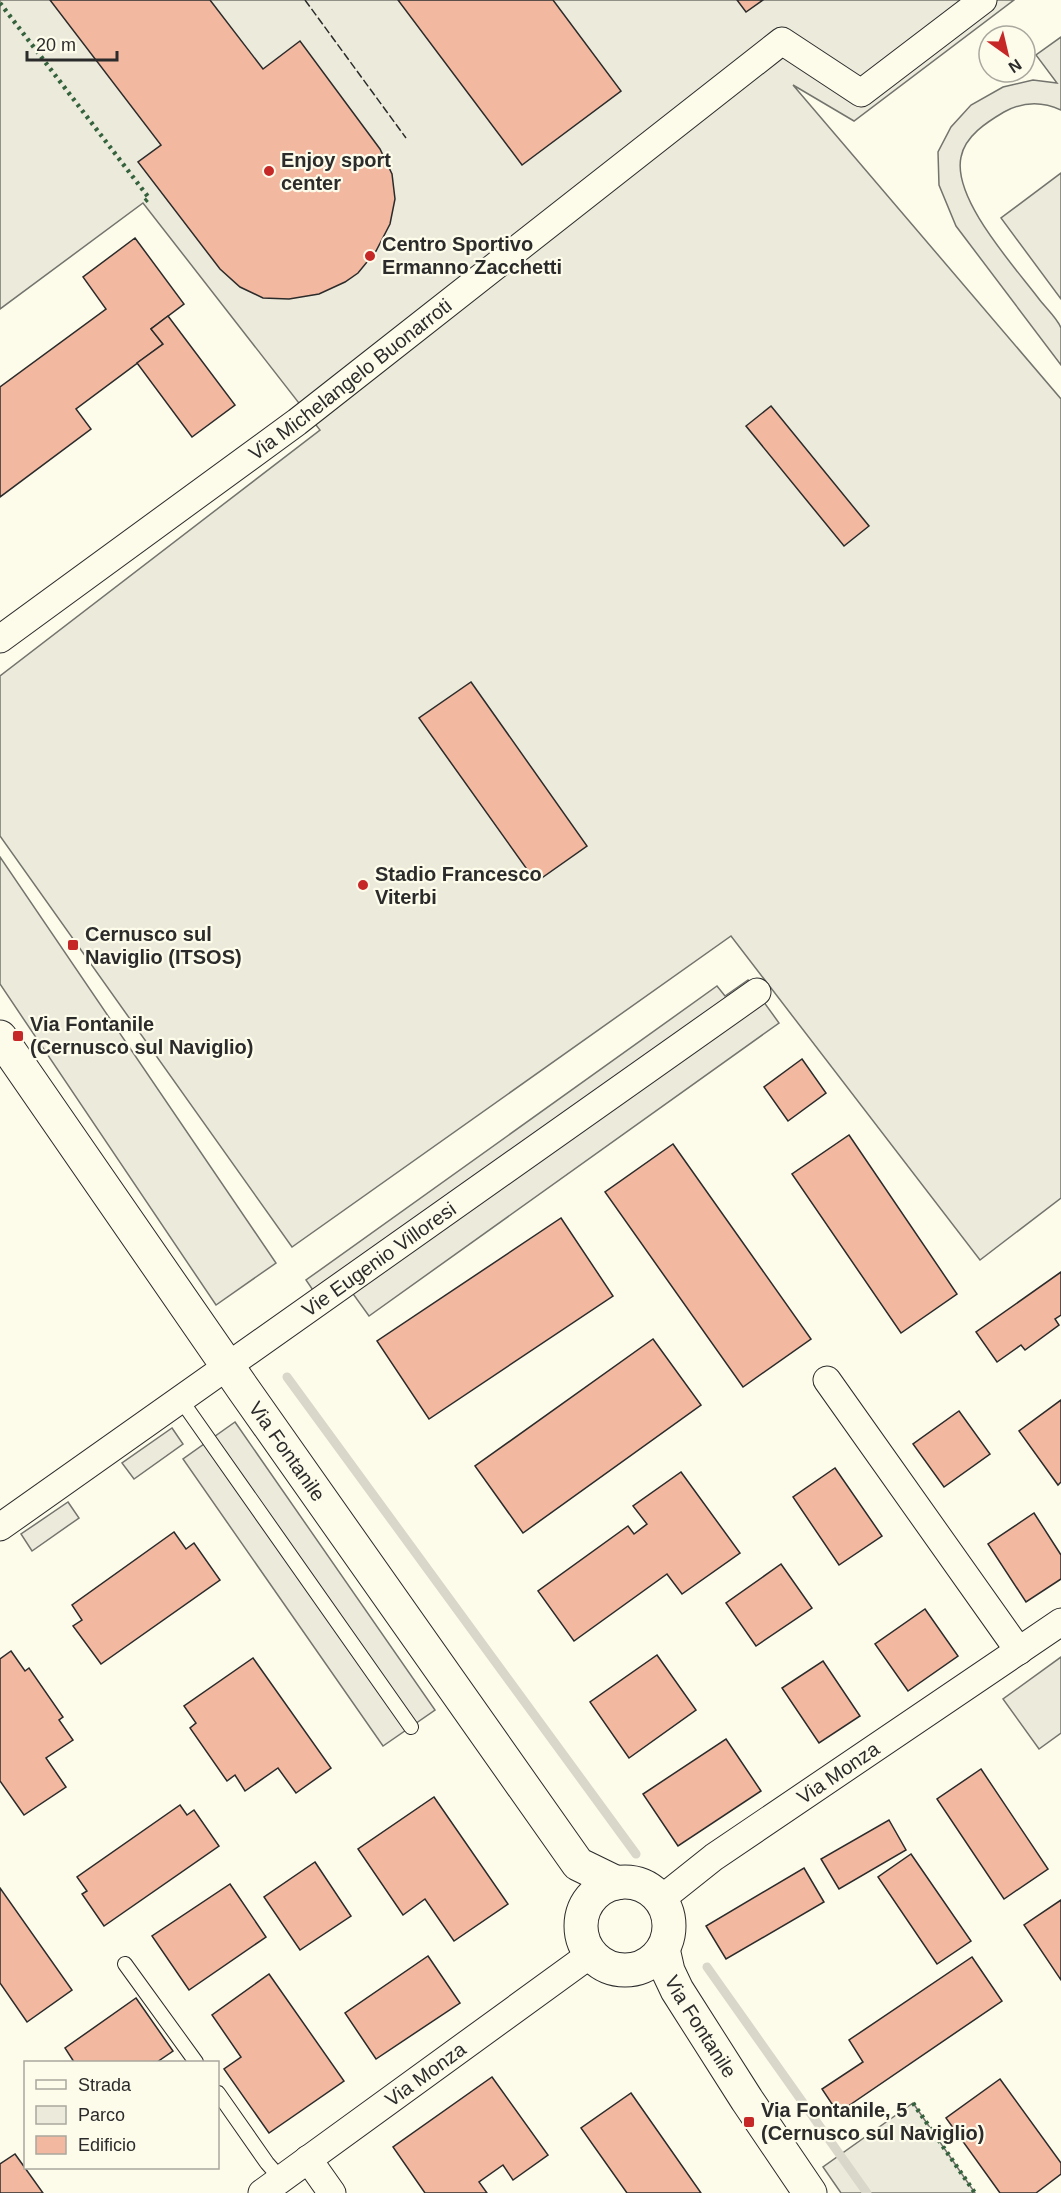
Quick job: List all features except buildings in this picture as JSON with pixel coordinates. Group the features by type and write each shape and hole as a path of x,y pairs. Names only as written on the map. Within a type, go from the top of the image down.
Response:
{"street":[{"name":"Via Michelangelo Buonarroti","path":"0,639 297,422 782,41 861,93 983,0"},
{"name":"Vie Eugenio Villoresi","path":"0,1527 757,993"},
{"name":"Via Fontanile","path":"0,1037 578,1864 617,1883"},
{"path":"828,1380 1019,1651"},
{"name":"Via Monza","path":"660,1900 714,1857 1061,1622"},
{"name":"Via Fontanile","path":"578,1864 583,1912"},
{"path":"617,1883 639,1884 650,1890 660,1900 669,1922 668,1937 650,1959 622,1970 611,1968 597,1961 582,1935 581,1927 583,1912 600,1890 617,1883"},
{"name":"Via Monza","path":"272,2186 591,1954"},
{"name":"Via Fontanile","path":"650,1959 662,1995 712,2062 747,2100 810,2193"},
{"path":"308,2159 332,2193"}],"lane":[{"path":"181,1400 411,1727"},
{"path":"125,1964 195,2061"},
{"path":"219,2094 267,2163 272,2186"}],"green space":[{"path":"0,0 1014,0 982,24 977,24 977,28 854,121 793,85 1061,399 1061,1198 980,1260 731,936 292,1247 0,836 0,676 320,430 143,203 0,309"},
{"path":"1061,37 1061,110 1047,105 1032,104 1018,106 997,116 978,130 963,149 961,174 975,212 988,232 1059,324 1061,328 1061,365 956,226 939,185 938,152 951,127 971,105 1003,87 1016,84 1037,84 1037,80 1057,83 1037,54"},
{"path":"1061,173 1061,299 1001,218"},
{"path":"913,2103 975,2193 841,2193 823,2167"}],"shaded area":[{"path":"0,857 276,1263 216,1305 0,984"},
{"path":"748,980 779,1023 369,1316 346,1284 321,1302 306,1280 717,986 725,996"},
{"path":"235,1422 435,1710 383,1746 183,1459"},
{"path":"172,1428 183,1444 134,1479 122,1463"},
{"path":"68,1502 79,1518 32,1551 21,1534"},
{"path":"1061,1657 1061,1733 1039,1749 1003,1699"}],"waterway":[{"path":"287,1377 636,1854"},
{"path":"707,1967 867,2193"}],"hedge":[{"path":"0,3 149,198 143,203"},
{"path":"913,2103 975,2193"}],"fence":[{"path":"305,0 406,138"}],"place":[{"name":"Enjoy sport center","path":"269,171"},
{"name":"Centro Sportivo Ermanno Zacchetti","path":"370,256"},
{"name":"Stadio Francesco Viterbi","path":"363,885"},
{"name":"Cernusco sul Naviglio (ITSOS)","path":"73,945"},
{"name":"Via Fontanile (Cernusco sul Naviglio)","path":"18,1036"},
{"name":"Via Fontanile, 5 (Cernusco sul Naviglio)","path":"749,2122"}]}
